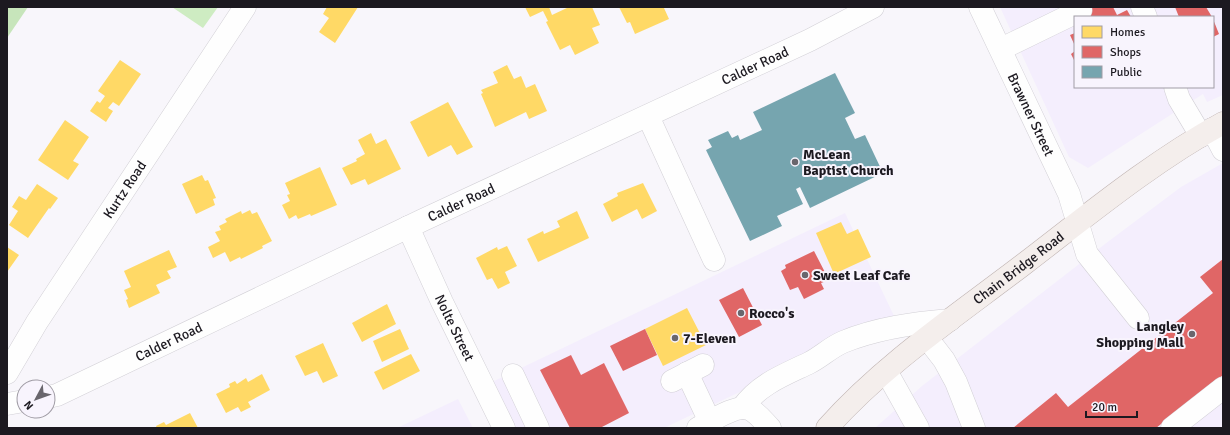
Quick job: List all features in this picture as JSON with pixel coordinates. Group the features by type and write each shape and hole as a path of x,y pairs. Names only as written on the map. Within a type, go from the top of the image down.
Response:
{"main road":[{"name":"Chain Bridge Road","path":"827,428 886,371 950,320 1154,166 1212,129"}],"street":[{"name":"Kurtz Road","path":"7,373 37,322 245,7"},
{"name":"Calder Road","path":"56,395 408,227 810,40 873,7"},
{"name":"Brawner Street","path":"980,7 1002,49 1069,194 1087,254 1138,318"},
{"path":"1002,49 1082,10"},
{"path":"1175,88 1179,99 1212,129 1223,150"},
{"path":"648,116 714,260"},
{"name":"Nolte Street","path":"408,227 442,302 504,428"},
{"path":"742,408 751,396 765,384 822,356 835,347 850,340 884,329 919,322 950,320"},
{"path":"927,338 944,360 953,376 974,428"},
{"path":"886,371 918,428"},
{"path":"687,373 704,425 730,412 742,408 753,411 770,428"},
{"path":"513,375 538,428"},
{"path":"1172,428 1223,388"}],"shaded area":[{"path":"1000,7 1223,7 1223,95 1207,102 1203,94 1088,168 1069,157"},
{"path":"1223,163 1223,428 875,428 922,386 1105,244 1181,187"},
{"path":"845,213 895,318 664,428 513,428 492,382"},
{"path":"458,399 473,428 397,428"}],"green space":[{"path":"7,7 28,7 7,38"},
{"path":"172,7 218,7 203,28"}],"building: Homes":[{"path":"327,7 358,7 335,43 319,32 329,18 323,14"},
{"path":"525,7 549,7 552,15 569,7 592,7 600,25 592,28 599,43 575,55 570,45 560,50 546,22 548,21 543,11 530,17"},
{"path":"619,7 667,7 664,8 669,19 635,34 630,22 627,23"},
{"path":"120,60 141,74 119,106 113,102 108,108 113,111 106,122 90,111 97,101 100,103 105,96 98,91"},
{"path":"507,65 514,79 521,76 526,88 535,84 547,111 529,119 526,112 495,127 481,94 483,93 481,90 498,83 493,72"},
{"path":"448,102 473,147 457,155 451,145 428,157 410,122"},
{"path":"65,120 89,137 73,161 79,164 68,180 38,160"},
{"path":"371,133 376,144 386,139 401,169 368,185 365,179 351,185 342,168 357,161 356,159 365,154 358,140"},
{"path":"320,167 337,205 311,216 310,214 298,219 296,215 289,219 282,205 290,201 287,195 290,194 285,183"},
{"path":"202,175 205,181 208,180 216,198 213,199 215,205 196,214 182,184"},
{"path":"643,183 657,211 642,219 637,209 612,222 603,204 618,196 617,193"},
{"path":"37,184 58,198 28,238 9,225 18,211 12,207 19,196 26,200"},
{"path":"250,210 252,214 257,212 272,241 262,246 263,248 241,259 240,257 230,262 225,252 213,258 208,247 220,241 215,232 221,230 219,226 227,222 225,219 241,211 242,214"},
{"path":"577,211 589,238 538,262 527,239 543,231 544,234 560,227 557,221"},
{"path":"841,222 847,234 858,229 871,257 834,274 816,233"},
{"path":"507,246 517,266 505,272 510,283 498,289 492,278 487,280 476,258 497,247 498,250"},
{"path":"7,247 19,255 7,272"},
{"path":"169,250 177,267 167,271 171,278 156,285 160,293 129,308 126,300 128,299 124,290 131,287 124,271"},
{"path":"387,304 396,324 362,342 352,323"},
{"path":"687,308 706,345 663,366 645,329"},
{"path":"400,329 409,349 382,362 373,341"},
{"path":"323,343 338,376 323,383 317,371 305,376 295,356"},
{"path":"411,354 420,371 383,390 374,372"},
{"path":"262,374 270,390 248,402 251,407 241,412 238,407 226,413 216,394 230,387 229,384 235,381 237,384 246,378 248,382"},
{"path":"190,413 198,428 157,428 156,426 164,422 166,425"}],"building: Shops":[{"path":"1080,7 1113,7 1117,15 1127,10 1130,16 1084,16"},
{"path":"1175,7 1206,7 1211,16 1179,16"},
{"path":"1214,22 1219,34 1214,36"},
{"path":"1074,33 1074,44 1070,35"},
{"path":"1074,52 1074,60 1071,54"},
{"name":"Sweet Leaf Cafe","path":"814,251 829,280 821,283 824,289 804,299 798,287 790,290 781,271 786,268 785,265"},
{"name":"Langley Shopping Mall","path":"1223,259 1223,375 1156,428 1013,428 1056,393 1068,407 1213,293 1200,277"},
{"name":"Rocco's","path":"743,288 762,325 739,337 719,300"},
{"path":"645,329 657,355 623,371 610,346"},
{"path":"571,355 581,375 604,363 629,413 600,428 570,428 540,370"}],"building: Public":[{"name":"McLean Baptist Church","path":"835,73 855,113 845,118 855,139 865,135 883,173 810,208 800,187 796,189 803,204 777,216 782,226 750,241 706,150 712,147 708,140 728,131 732,138 738,135 740,140 762,130 753,112"}],"place":[{"name":"McLean Baptist Church","path":"795,162"},
{"name":"Sweet Leaf Cafe","path":"805,275"},
{"name":"Rocco's","path":"741,313"},
{"name":"Langley Shopping Mall","path":"1192,334"},
{"name":"7-Eleven","path":"675,338"}]}
